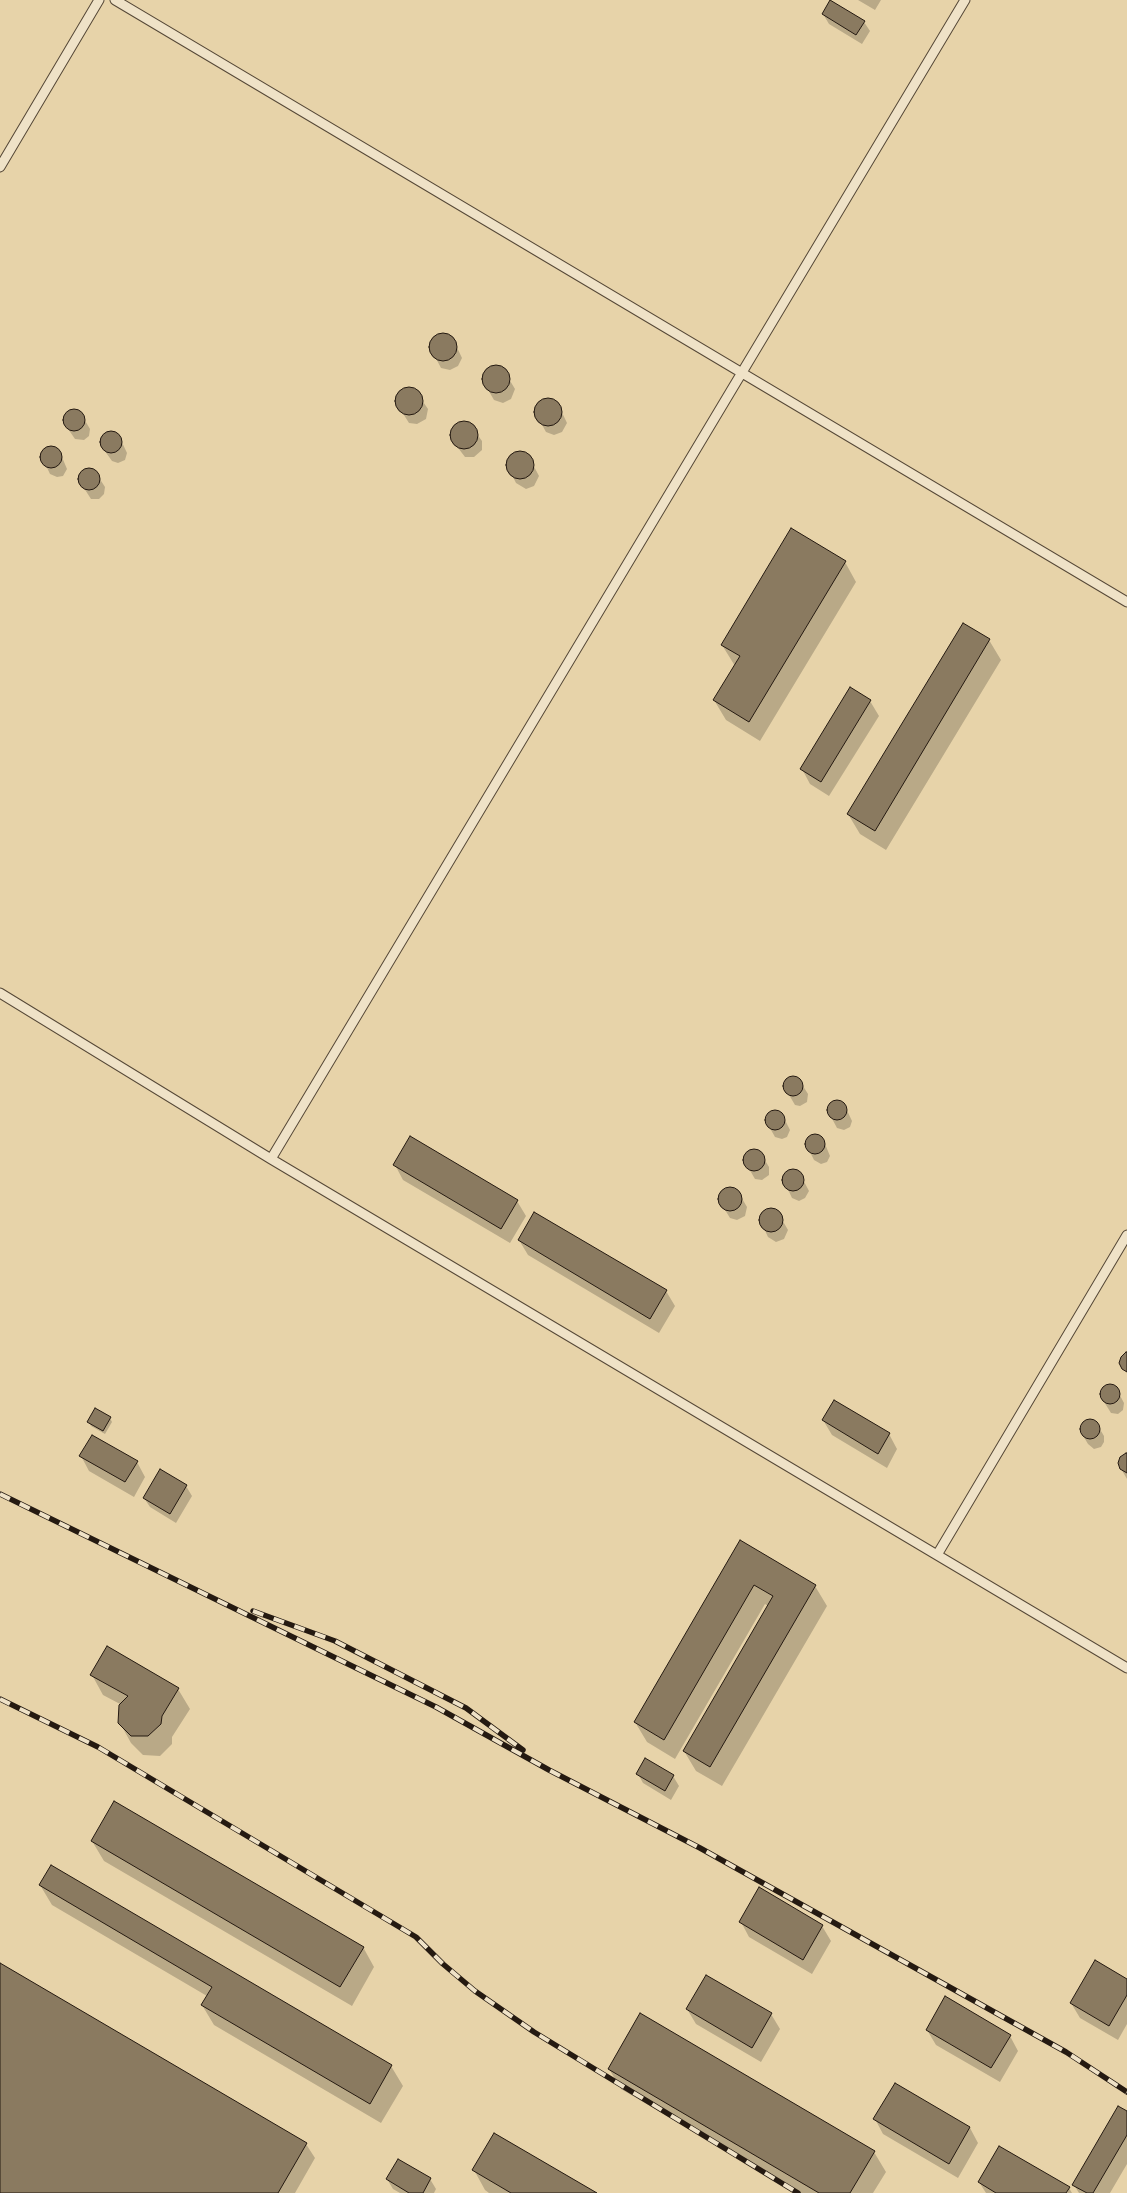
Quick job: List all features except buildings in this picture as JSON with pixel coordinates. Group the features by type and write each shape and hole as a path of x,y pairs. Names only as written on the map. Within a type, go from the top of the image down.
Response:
{"lane":[{"path":"0,167 99,0"},
{"path":"115,0 1127,602"},
{"path":"271,1159 965,0"},
{"path":"0,993 271,1159 1127,1668"},
{"path":"937,1555 1127,1235"}],"railway":[{"path":"0,1494 436,1707 549,1770 700,1848 1066,2052 1127,2092"},
{"path":"253,1611 335,1641 466,1708 523,1750"},
{"path":"0,1699 98,1747 416,1937 443,1964 475,1991 534,2032 798,2193"}]}
